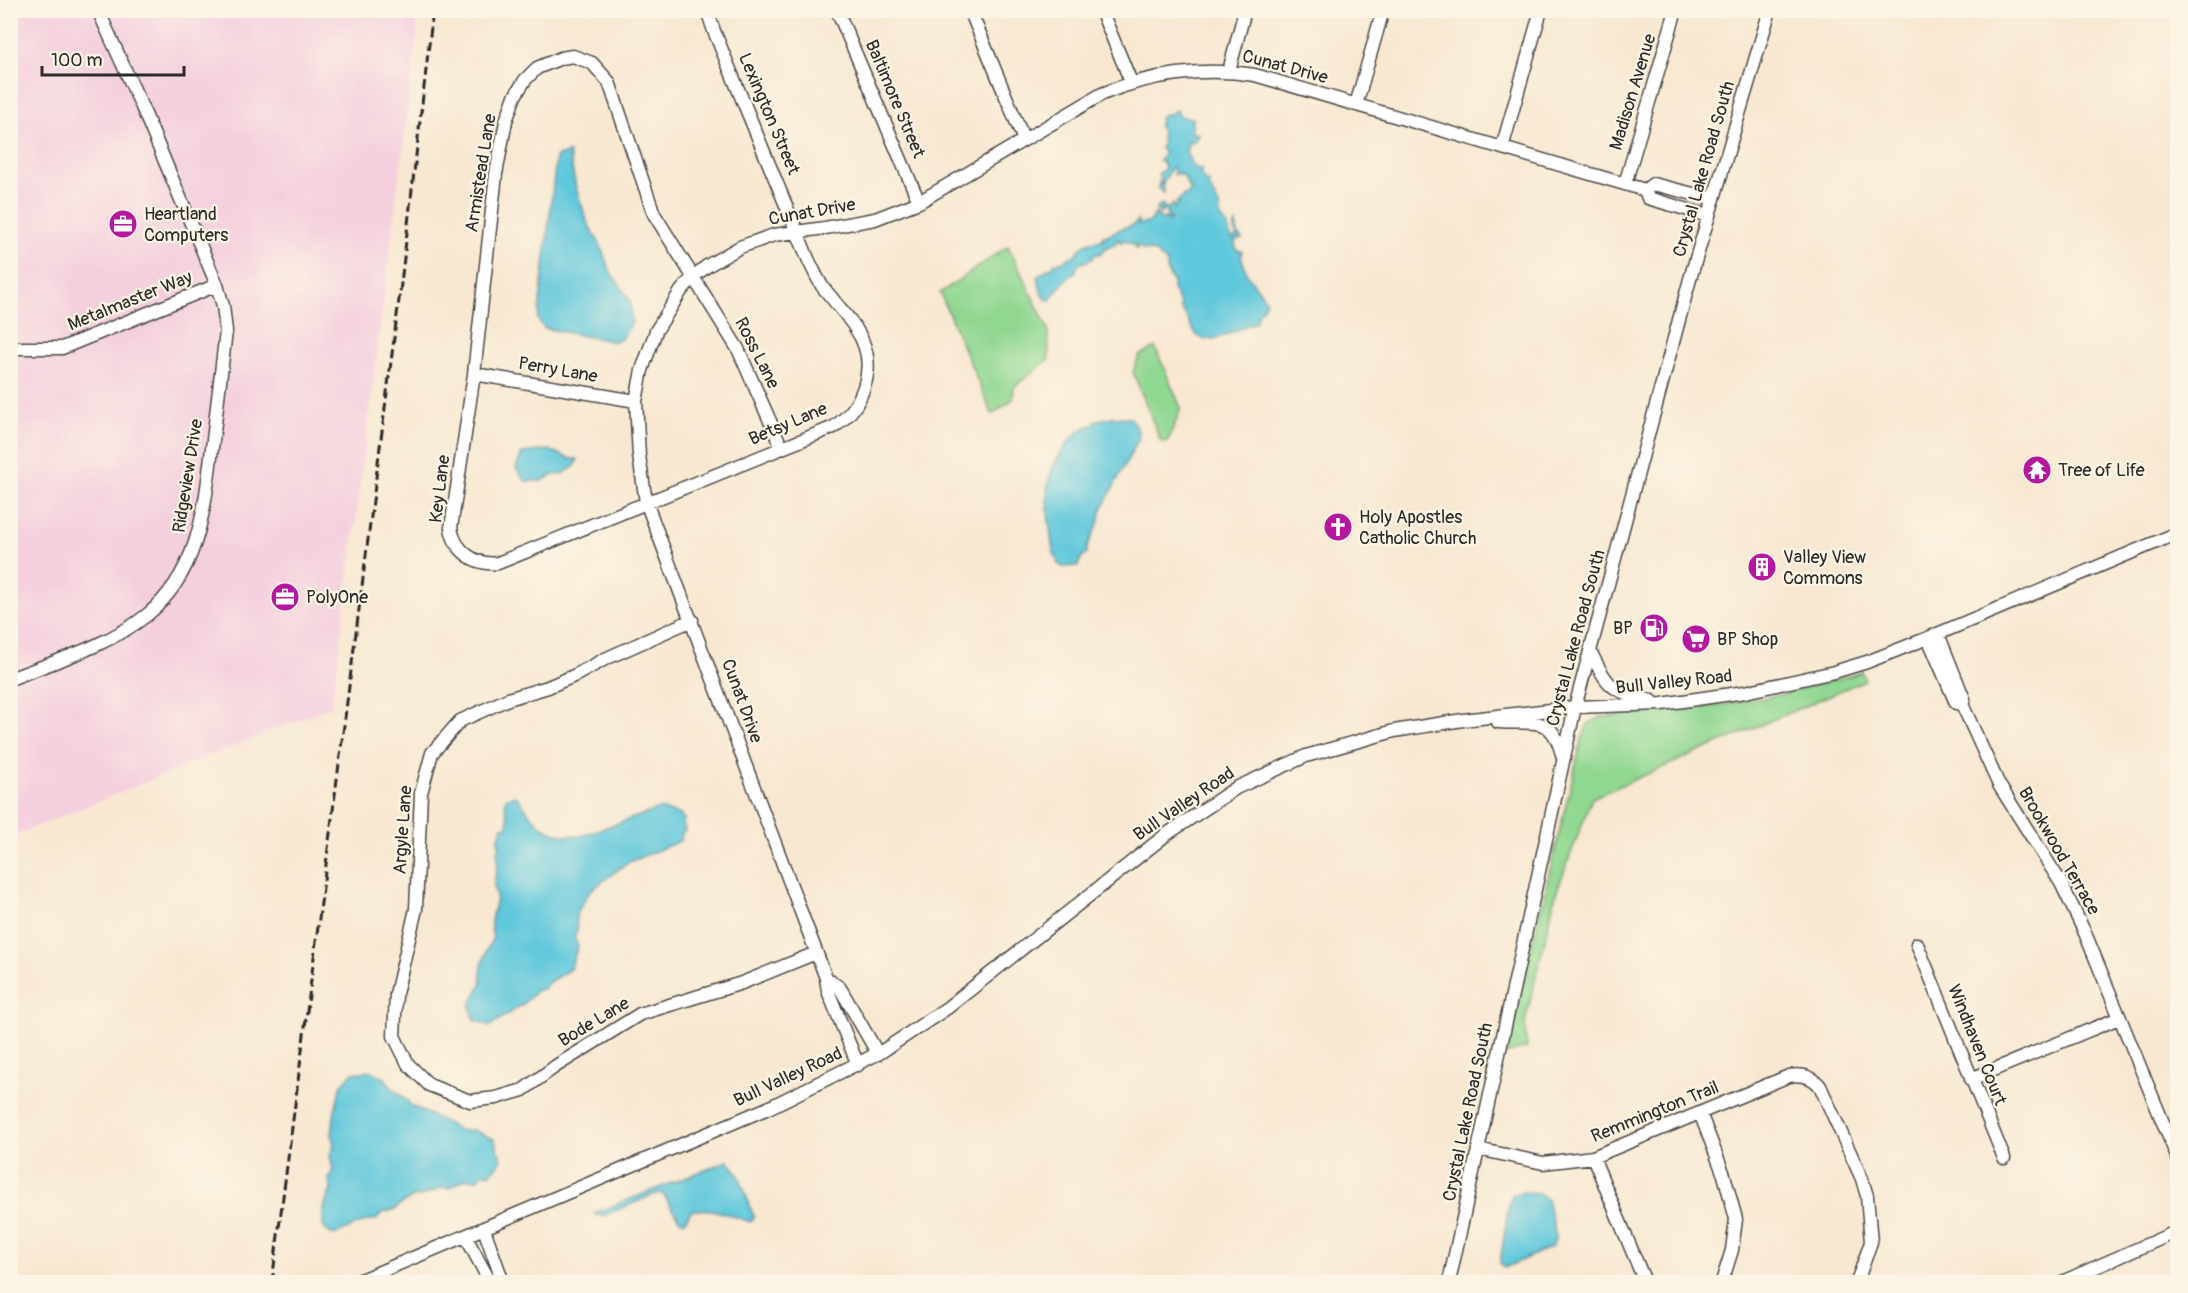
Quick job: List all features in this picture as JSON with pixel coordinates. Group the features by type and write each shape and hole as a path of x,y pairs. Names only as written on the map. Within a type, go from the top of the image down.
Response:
{"street":[{"name":"Ridgeview Drive","path":"10,679 96,644 122,631 147,614 171,589 185,567 197,538 204,510 226,331 223,306 217,285 142,107 98,10"},
{"name":"Baltimore Street","path":"837,10 919,202"},
{"path":"970,10 1024,140"},
{"path":"1101,10 1131,82"},
{"path":"1229,71 1245,10"},
{"path":"1356,105 1383,10"},
{"path":"1502,148 1541,10"},
{"name":"Madison Avenue","path":"1625,184 1676,10"},
{"name":"Crystal Lake Road South","path":"1449,1282 1575,707 1709,216 1770,10"},
{"name":"Lexington Street","path":"710,11 709,16 714,31 798,231"},
{"name":"Armistead Lane","path":"474,374 495,174 506,121 521,86 537,68 549,62 573,56 592,63 609,82 654,214 693,277"},
{"name":"Cunat Drive","path":"858,1065 828,991 826,978 646,502 639,456 636,401 642,370 656,331 681,291 693,277 740,247 774,235 875,219 919,202 1102,94 1131,82 1176,75 1229,71 1256,75 1645,190"},
{"name":"Cunat Drive","path":"1645,190 1653,184 1714,199"},
{"name":"Cunat Drive","path":"1645,190 1648,198 1709,216"},
{"name":"Betsy Lane","path":"646,502 834,427 850,415 859,402 867,379 868,356 860,333 821,284 798,231"},
{"name":"Ross Lane","path":"693,277 738,349 782,447"},
{"name":"Metalmaster Way","path":"20,348 62,348 217,285"},
{"name":"Perry Lane","path":"474,374 636,401"},
{"name":"Key Lane","path":"474,374 451,528 456,543 474,560 486,564 498,563 646,502"},
{"name":"Bull Valley Road","path":"356,1282 768,1108 878,1054 947,1008 1167,834 1236,788 1306,756 1394,731 1463,720 1575,707 1662,705 1745,692 1834,672 1867,662 1933,636 2178,533"},
{"name":"Argyle Lane","path":"429,1085 408,1064 394,1035 396,994 416,909 421,793 432,753 460,721 508,699 548,687 576,675 605,659 692,620"},
{"name":"Brookwood Terrace","path":"1933,636 1964,699 1962,704 1999,785 2066,893 2085,933 2178,1159"},
{"path":"1590,651 1604,679 1615,689 1662,705"},
{"path":"1463,720 1543,724 1552,728 1556,734 1564,761"},
{"name":"Windhaven Court","path":"1917,944 2004,1158"},
{"name":"Bode Lane","path":"429,1085 470,1101 496,1098 523,1090 556,1066 640,1014 742,983 816,953"},
{"name":"Cunat Drive","path":"826,978 840,988 878,1054"},
{"path":"1971,1080 2119,1018"},
{"name":"Remmington Trail","path":"1478,1149 1543,1163 1593,1157 1789,1076 1807,1077 1820,1086 1862,1179 1867,1196 1871,1242 1857,1282"},
{"path":"1700,1113 1724,1175 1736,1219 1732,1250 1722,1282"},
{"path":"1593,1157 1645,1282"},
{"path":"484,1229 503,1282"},
{"path":"2062,1282 2083,1278 2178,1231"},
{"path":"466,1237 490,1282"}],"shaded area":[{"path":"11,11 418,11 417,36 332,706 11,837"}],"green space":[{"path":"1008,246 1048,329 1049,359 1014,387 1013,399 993,414 940,293"},
{"path":"1155,347 1181,408 1168,441 1161,442 1133,372 1139,356"},
{"path":"1862,672 1865,680 1592,798 1556,893 1525,1022 1527,1048 1505,1054 1582,739 1588,724 1601,717 1715,706 1780,695"}],"water":[{"path":"1177,110 1181,117 1192,118 1192,133 1199,134 1192,144 1189,140 1186,152 1193,167 1202,170 1200,173 1204,181 1209,181 1208,184 1218,203 1220,215 1232,239 1237,237 1234,230 1236,223 1238,234 1242,239 1235,241 1236,250 1242,251 1241,256 1247,274 1266,301 1256,322 1217,338 1202,338 1194,331 1180,308 1173,289 1173,281 1167,272 1167,263 1155,252 1136,245 1138,250 1133,244 1123,240 1121,243 1117,240 1115,245 1107,247 1100,254 1095,254 1092,259 1077,265 1076,271 1050,300 1042,294 1037,277 1052,268 1054,264 1077,254 1084,245 1103,240 1102,237 1132,226 1138,220 1138,224 1148,223 1156,213 1160,219 1170,221 1171,217 1167,218 1167,212 1163,210 1160,214 1156,210 1162,204 1165,208 1169,208 1172,204 1175,209 1177,202 1179,204 1179,199 1184,197 1183,195 1186,196 1192,189 1188,187 1184,176 1177,173 1174,175 1172,167 1163,183 1164,193 1159,189 1159,182 1162,184 1162,182 1158,175 1165,168 1159,160 1165,153 1160,148 1163,142 1158,124 1162,123 1160,118 1165,114"},
{"path":"569,153 576,188 588,224 599,242 611,273 630,300 632,323 622,338 616,342 544,328 538,320 556,158"},
{"path":"1113,417 1131,418 1137,428 1139,438 1102,509 1087,547 1087,553 1081,558 1078,566 1063,567 1058,564 1053,549 1047,506 1051,471 1057,459 1078,432 1093,425 1095,421"},
{"path":"549,450 571,459 578,459 575,466 563,474 553,475 542,481 525,481 516,468 522,453"},
{"path":"513,796 518,798 531,816 544,828 562,835 581,836 659,809 679,814 684,819 685,830 680,841 627,863 590,891 576,914 577,930 574,937 578,946 570,969 546,984 545,988 536,991 522,1005 490,1026 475,1020 470,1006 482,982 482,965 493,937 491,923 496,897 494,885 497,852 500,846 498,841 502,827 507,827 508,824 506,798"},
{"path":"371,1071 385,1078 410,1105 462,1131 473,1130 494,1139 502,1160 490,1174 480,1175 479,1179 465,1179 448,1189 444,1187 419,1197 415,1196 396,1209 382,1213 376,1220 369,1220 334,1235 323,1226 323,1216 331,1191 329,1179 333,1169 330,1156 334,1144 332,1134 335,1109 341,1086 352,1073"},
{"path":"728,1161 738,1173 754,1217 751,1222 706,1209 691,1211 684,1222 679,1219 664,1195 658,1193 603,1216 594,1213"},
{"path":"1525,1192 1539,1193 1547,1200 1556,1237 1552,1247 1504,1268 1500,1263 1512,1195"}],"railway":[{"path":"272,1282 400,292 433,10"}],"place":[{"name":"Heartland Computers","path":"123,224"},
{"name":"Tree of Life","path":"2037,470"},
{"name":"Holy Apostles Catholic Church","path":"1338,527"},
{"name":"Valley View Commons","path":"1762,567"},
{"name":"PolyOne","path":"285,597"},
{"name":"BP","path":"1654,628"},
{"name":"BP Shop","path":"1696,639"}]}
